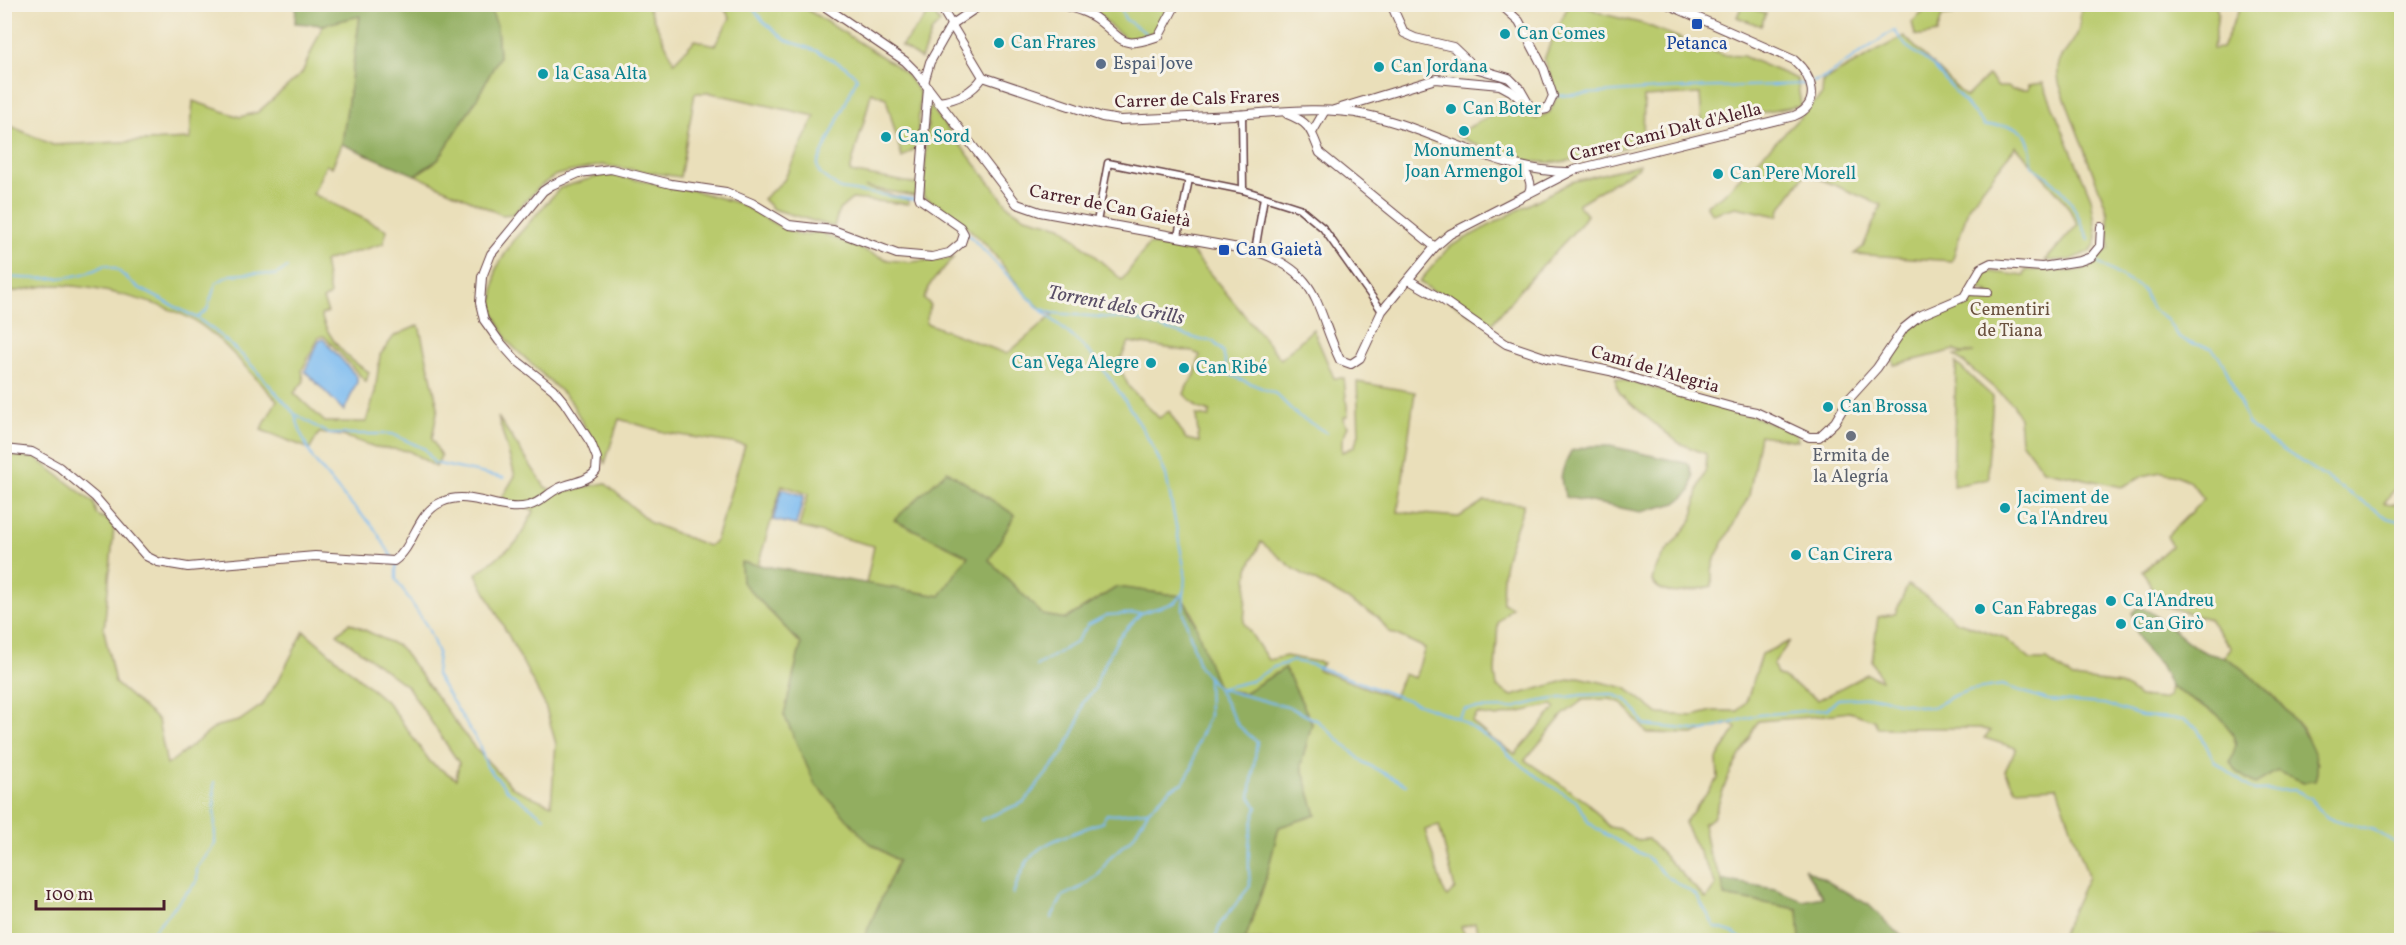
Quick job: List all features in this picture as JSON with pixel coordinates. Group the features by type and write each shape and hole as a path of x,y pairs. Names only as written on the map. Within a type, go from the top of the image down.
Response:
{"street":[{"name":"Carrer de Can Gaietà","path":"821,4 905,61 1017,204 1040,212 1256,251 1278,259 1297,271 1311,288 1340,360 1346,364"},
{"path":"938,102 953,101 966,94 983,77 939,4"},
{"path":"4,449 39,455 59,467 95,496 141,550 158,562 188,567 315,556 394,561 424,516 439,503 449,499 468,498 515,507 526,507 538,503 559,488 589,477 596,471 597,458 591,443 558,394 507,351 490,331 482,312 480,290 482,277 491,254 543,191 556,182 591,170 611,170 671,184 726,192 752,203 789,225 833,230 890,253 932,257 949,254 961,243 964,234 960,227 919,196 926,86 930,62 951,25 982,4"},
{"path":"1058,4 1097,18 1124,42 1137,44 1159,36 1176,4"},
{"path":"1391,4 1404,33 1453,47 1475,68 1509,78 1520,88 1530,107"},
{"path":"1313,131 1327,112 1436,79 1500,85 1537,111 1547,109 1553,99 1544,69 1519,21 1500,4"},
{"name":"Carrer Camí Dalt d'Alella","path":"1346,364 1351,364 1360,358 1382,311 1435,247 1450,234 1569,172 1794,116 1809,106 1812,91 1809,79 1801,66 1785,55 1699,20 1667,4"},
{"name":"Carrer de Cals Frares","path":"983,77 1111,119 1283,112 1363,114 1390,120 1446,143 1516,166 1569,172"},
{"path":"1283,112 1299,118 1313,131 1320,153 1435,247"},
{"path":"1242,114 1243,190"},
{"path":"1096,222 1108,163 1243,190 1287,203 1311,216 1323,228 1382,311"},
{"path":"1516,166 1526,172 1531,188 1529,192"},
{"path":"1178,236 1189,178"},
{"path":"1256,251 1264,197"},
{"path":"1988,292 1968,291 1977,272 1990,263 2042,267 2071,264 2091,257 2100,246 2101,227"},
{"name":"Camí de l'Alegria","path":"1409,280 1440,298 1506,344 1546,358 1610,371 1686,395 1756,412 1809,437 1819,436 1835,422 1848,400 1877,368 1912,320 1918,315 1959,300 1968,291"}],"green space":[{"name":"Cementiri de Tiana","path":"2164,4 2165,7 2172,7 2172,5 2216,5 2218,13 2213,49 2222,48 2241,5 2401,5 2402,480 2384,503 2402,505 2401,940 2059,940 2088,876 2057,787 2015,789 2005,771 2016,748 1984,738 1991,731 1979,728 1878,728 1874,720 1849,712 1758,721 1727,780 1713,818 1703,824 1708,851 1722,880 1724,896 1798,909 1800,939 1802,940 1479,940 1475,923 1461,927 1468,940 1245,940 1264,885 1279,827 1316,815 1301,765 1312,723 1285,668 1244,693 1218,689 1206,662 1193,614 1180,596 1117,587 1066,619 1043,615 989,560 968,556 941,596 866,584 874,546 799,527 808,494 782,485 758,565 741,563 742,582 801,644 784,715 867,841 898,861 863,940 5,940 4,455 36,458 94,503 97,515 108,520 114,528 104,630 115,683 158,720 167,765 217,726 239,721 262,705 279,679 304,631 389,704 431,763 456,779 459,763 408,687 337,634 350,623 400,647 474,747 513,788 551,805 556,744 545,705 476,574 517,542 534,511 501,499 515,476 498,417 545,487 557,493 605,483 651,523 708,546 715,542 745,445 667,433 619,419 605,463 570,400 508,342 492,309 496,269 512,242 560,188 605,174 696,191 741,204 777,225 800,235 819,232 888,260 909,262 953,258 931,283 924,299 930,304 926,323 1007,354 1053,315 1042,309 1023,291 973,232 923,196 929,105 1009,207 1025,217 1061,226 1122,280 1149,244 1192,252 1281,359 1313,329 1334,378 1344,378 1348,416 1344,417 1348,426 1342,440 1342,452 1354,447 1359,434 1357,382 1415,392 1398,512 1459,517 1484,501 1523,504 1510,544 1503,576 1503,603 1512,607 1498,622 1495,672 1497,687 1512,696 1579,677 1626,688 1659,714 1693,716 1713,711 1738,711 1747,700 1762,654 1790,641 1773,664 1777,674 1818,700 1867,674 1881,680 1872,661 1878,617 1895,614 1908,585 1937,603 1955,621 2003,637 2031,660 2047,660 2073,678 2121,684 2140,697 2162,699 2169,696 2171,687 2217,714 2232,732 2236,745 2277,771 2304,782 2318,764 2304,731 2273,695 2224,656 2231,648 2209,619 2161,605 2143,571 2171,546 2167,536 2204,499 2190,481 2174,474 2161,472 2143,476 2122,487 2043,470 2021,441 2019,418 2013,404 1955,355 1974,353 1960,353 1955,350 1894,365 1892,355 1910,327 1922,318 1989,293 1978,288 1976,284 1985,271 2024,276 2026,270 2081,271 2109,248 2108,213 2059,83 2058,66 2078,31 2081,5","holes":["1129,342 1200,355 1195,375 1184,394 1198,408 1210,412 1209,417 1196,415 1199,442 1186,439 1169,411 1159,418 1129,387 1118,364","1261,542 1294,569 1378,617 1388,631 1425,648 1415,678 1403,674 1394,698 1318,670 1323,663 1286,656 1268,660 1244,623 1248,569","1610,699 1622,703 1647,733 1693,734 1730,724 1736,728 1717,759 1718,779 1684,823 1716,885 1706,899 1648,839 1635,840 1620,829 1609,827 1588,803 1525,760 1563,715 1583,700","1552,705 1556,708 1515,754 1472,722 1477,714 1497,717","1439,825 1455,889 1447,897 1425,830"]},
{"path":"299,5 489,5 497,26 499,57 476,100 438,160 415,175 342,144 360,16 323,25 295,23 296,7"},
{"path":"489,5 647,5 674,62 695,40 715,45 730,18 722,5 800,5 892,63 906,74 920,93 917,147 902,158 886,98 871,92 850,172 917,184 916,196 865,187 909,200 908,204 852,199 839,210 834,227 773,209 763,199 784,180 815,116 711,93 695,93 680,177 602,165 556,175 540,186 513,214 502,215 415,175 438,160 476,100 499,57 497,26"},
{"path":"1074,5 1171,5 1160,29 1139,38 1127,39 1098,13"},
{"path":"1569,5 1583,5 1603,14 1644,24 1722,55 1743,56 1797,79 1801,106 1702,123 1700,94 1644,97 1643,142 1565,161 1539,162 1517,158 1455,135 1518,100 1524,110 1536,119 1550,112 1558,94 1544,60 1554,33"},
{"path":"1742,5 1766,13 1761,26 1737,17"},
{"path":"1931,5 1962,6 1953,15 1942,16 1937,33 1915,35 1912,22"},
{"path":"932,10 940,23 932,31 921,59 901,46"},
{"path":"360,15 342,144 332,167 326,165 313,194 387,230 383,244 324,261 330,295 323,300 328,312 321,315 324,324 340,348 369,372 366,382 324,336 319,337 302,370 304,381 294,393 325,422 366,422 375,392 380,355 394,336 419,325 438,407 432,439 441,456 436,467 409,451 375,447 343,436 319,433 310,449 261,430 277,400 212,333 188,317 171,310 131,297 71,286 55,285 5,293 4,123 53,145 190,139 193,101 240,117 258,112 302,73 323,25"},
{"path":"1904,36 1966,97 1988,75 1998,87 2008,87 2012,90 2028,90 2028,85 2043,83 2091,198 2097,237 2095,245 2089,252 2070,260 2045,261 2078,224 2063,199 2016,146 1969,206 1952,261 1854,254 1863,247 1881,205 1806,173 1780,209 1778,216 1736,207 1712,214 1706,205 1723,195 1822,95 1823,81"},
{"path":"1640,164 1639,167 1578,204 1587,215 1581,224 1490,326 1419,282 1449,247 1571,182"},
{"path":"1956,363 1993,397 1989,479 1953,486"},
{"path":"1616,378 1750,415 1796,433 1798,441 1760,435 1749,496 1716,556 1712,570 1712,586 1679,593 1664,591 1652,581 1658,564 1692,518 1698,490 1706,469 1706,454 1679,443 1650,420 1620,394"},
{"path":"1591,446 1610,446 1689,464 1693,476 1691,491 1676,503 1641,512 1566,497 1561,478 1571,451"},
{"path":"947,471 1015,515 989,560 1043,615 1066,619 1117,587 1181,596 1193,618 1219,689 1244,693 1285,668 1312,723 1301,765 1316,815 1279,827 1264,885 1245,940 863,940 898,861 867,841 815,784 784,715 801,644 742,582 741,562 940,596 968,556 894,520"},
{"path":"2138,607 2160,619 2197,648 2227,658 2272,695 2302,730 2312,748 2317,766 2315,781 2304,782 2277,771 2255,784 2236,772 2230,762 2236,745 2232,732 2217,714 2171,687 2160,664 2146,651 2136,632 2132,613"},
{"path":"1804,868 1869,905 1895,931 1910,940 1800,940 1798,909 1724,896 1722,880 1775,889 1803,901 1823,897"}],"water":[{"path":"323,339 357,377 344,411 305,371 319,341"},
{"path":"782,489 804,496 796,525 773,520"}],"waterway":[{"name":"Torrent dels Grills","path":"749,4 764,22 786,40 817,51 846,67 857,78 817,165 820,174 840,189 917,200"},
{"path":"1119,4 1125,19 1146,33"},
{"path":"1813,82 1824,78 1894,30 1906,46 1931,64 1985,126 2015,127 2022,131 2029,144 2032,166 2068,197 2089,240"},
{"path":"1556,96 1659,89 1807,84"},
{"name":"Torrent dels Grills","path":"966,232 1039,308 1052,313 1137,320 1201,340 1213,341 1223,352 1228,374 1276,394 1297,415 1327,433"},
{"path":"2098,263 2142,289 2152,309 2167,320 2179,338 2212,348 2224,364 2248,423 2259,434 2387,518 2402,522"},
{"path":"4,277 69,277 105,265 116,269 137,287 197,318 215,331 245,358 295,414 329,434 392,434 425,449 434,463 504,478"},
{"path":"197,318 207,310 216,283 230,275 256,273 275,275 287,268"},
{"path":"1040,309 1076,339 1095,359 1134,415 1160,461 1166,475 1185,572 1183,611 1199,666 1218,689 1238,725 1257,742 1250,797 1257,807 1251,827 1249,846 1250,886 1220,924 1215,940"},
{"path":"295,415 313,459 345,498 373,526 389,552 396,565 396,579 428,628 438,653 436,675 479,744 487,767 508,791 544,817"},
{"path":"981,820 1024,802 1063,753 1079,721 1083,702 1095,689 1099,675 1118,638 1141,613 1174,603 1183,593"},
{"path":"1036,666 1075,643 1088,625 1107,615 1141,613"},
{"path":"1218,689 1251,681 1274,667 1293,661 1309,664 1457,718 1465,709 1513,708 1581,695 1611,694 1625,699 1637,712 1644,725 1704,731 1758,715 1827,709 1838,699 1881,697 1895,702 1931,708 1970,690 2002,685 2048,700 2104,704 2142,716 2183,719 2197,728 2215,762 2254,791 2295,790 2311,798 2316,807 2328,818 2374,830 2402,847"},
{"path":"1051,918 1063,896 1082,887 1100,873 1109,858 1133,837 1148,811 1170,789 1183,783 1192,768 1197,744 1209,716 1208,676"},
{"path":"1221,689 1291,708 1318,721 1363,762 1406,785"},
{"path":"1457,718 1503,748 1511,757 1543,781 1576,801 1589,823 1647,857 1664,874 1697,896 1715,927 1734,933 1743,940"},
{"path":"145,940 197,881 197,868 215,844 214,782"},
{"path":"1013,894 1028,861 1041,848 1060,838 1101,823 1107,814 1148,811"}],"place":[{"name":"Petanca","path":"1697,24"},
{"name":"Can Comes","path":"1505,34"},
{"name":"Can Frares","path":"999,43"},
{"name":"Espai Jove","path":"1101,64"},
{"name":"Can Jordana","path":"1379,67"},
{"name":"la Casa Alta","path":"543,74"},
{"name":"Can Boter","path":"1451,109"},
{"name":"Monument a Joan Armengol","path":"1464,131"},
{"name":"Can Sord","path":"886,137"},
{"name":"Can Pere Morell","path":"1718,174"},
{"name":"Can Gaietà","path":"1224,250"},
{"name":"Can Vega Alegre","path":"1151,363"},
{"name":"Can Ribé","path":"1184,368"},
{"name":"Can Brossa","path":"1828,407"},
{"name":"Ermita de la Alegría","path":"1851,436"},
{"name":"Jaciment de Ca l'Andreu","path":"2005,508"},
{"name":"Can Cirera","path":"1796,555"},
{"name":"Ca l'Andreu","path":"2111,601"},
{"name":"Can Fabregas","path":"1980,609"},
{"name":"Can Girò","path":"2121,624"}]}
